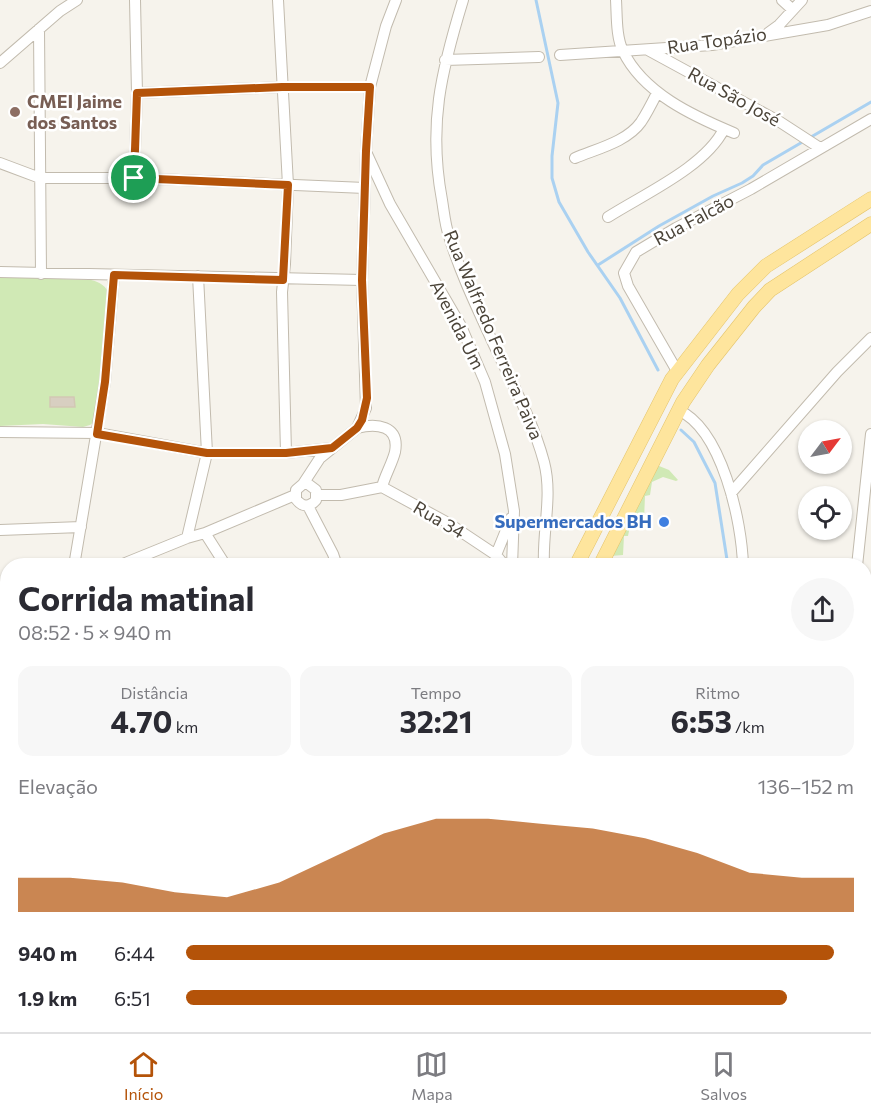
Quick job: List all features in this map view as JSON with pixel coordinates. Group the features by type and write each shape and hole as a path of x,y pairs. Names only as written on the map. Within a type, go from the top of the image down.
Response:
{"main road":[{"path":"580,558 664,392 677,371 738,294 756,274 871,199"},
{"path":"604,558 678,410 698,378 762,298 778,283 871,224"}],"street":[{"path":"0,63 60,11 78,0"},
{"path":"134,178 137,93 135,0"},
{"path":"278,0 288,185 283,280 286,453"},
{"path":"138,558 205,533 295,495 320,458 357,428 362,420 367,398 362,280 370,87 386,26 396,0"},
{"name":"Rua Walfredo Ferreira Paiva","path":"463,0 445,60 435,131 436,172 448,235 484,322 536,436 545,463 548,495 544,558"},
{"path":"575,158 634,130 657,93 622,50 616,0"},
{"path":"782,0 793,10"},
{"path":"766,34 779,25 802,0"},
{"name":"Rua Topázio","path":"560,55 712,45 828,25 871,11"},
{"path":"39,29 41,274"},
{"name":"Rua São José","path":"647,50 780,122 820,148"},
{"path":"445,60 539,57"},
{"path":"137,93 282,87 370,87"},
{"name":"Rua São José","path":"608,217 690,167 729,131 674,105 657,93"},
{"name":"Rua Falcão","path":"677,371 628,286 624,273 629,261 636,252 676,228 751,189 871,119"},
{"name":"Avenida Um","path":"366,151 390,204 461,326 485,382 505,454 514,511 512,558"},
{"path":"0,163 40,178 134,178 365,188"},
{"path":"0,272 362,280"},
{"path":"75,558 105,382 114,275"},
{"path":"187,538 207,453 198,276"},
{"path":"731,493 837,372 871,338"},
{"path":"678,410 696,420 717,457 731,493 741,534 742,558"},
{"path":"317,495 341,495 381,487 394,453 394,438 380,425 357,428"},
{"path":"0,432 97,434 207,453 286,453 332,448"},
{"path":"858,558 871,434"},
{"path":"303,484 313,486 317,495"},
{"name":"Rua 34","path":"381,487 448,523 493,558"},
{"path":"295,495 299,503 308,506 334,558"},
{"path":"308,506 312,504 317,495"},
{"path":"497,558 514,511"},
{"path":"0,530 81,527"},
{"path":"205,533 221,558"}],"green space":[{"path":"0,277 91,280 102,285 110,295 95,421 90,425 83,427 43,424 0,426"},
{"path":"659,466 669,470 678,480 663,477 652,482 650,495 645,496 644,520 631,521 628,536 624,536 623,555 609,558"}],"building":[{"path":"50,397 74,397 75,407 50,407"}],"waterway":[{"path":"536,0 558,103 552,178 559,202 588,252 620,298 658,370"},
{"path":"598,265 659,226 742,183 753,176 763,165 871,102"},
{"path":"681,430 694,442 715,483 727,558"}],"place":[{"name":"CMEI Jaime dos Santos","path":"15,112"},
{"name":"Supermercados BH","path":"664,522"}],"route":[{"path":"282,87 370,87 362,280 367,398 362,420 357,428 332,448 286,453 207,453 97,434 105,382 114,275 283,280 288,185 134,178 137,93 282,87"}]}
